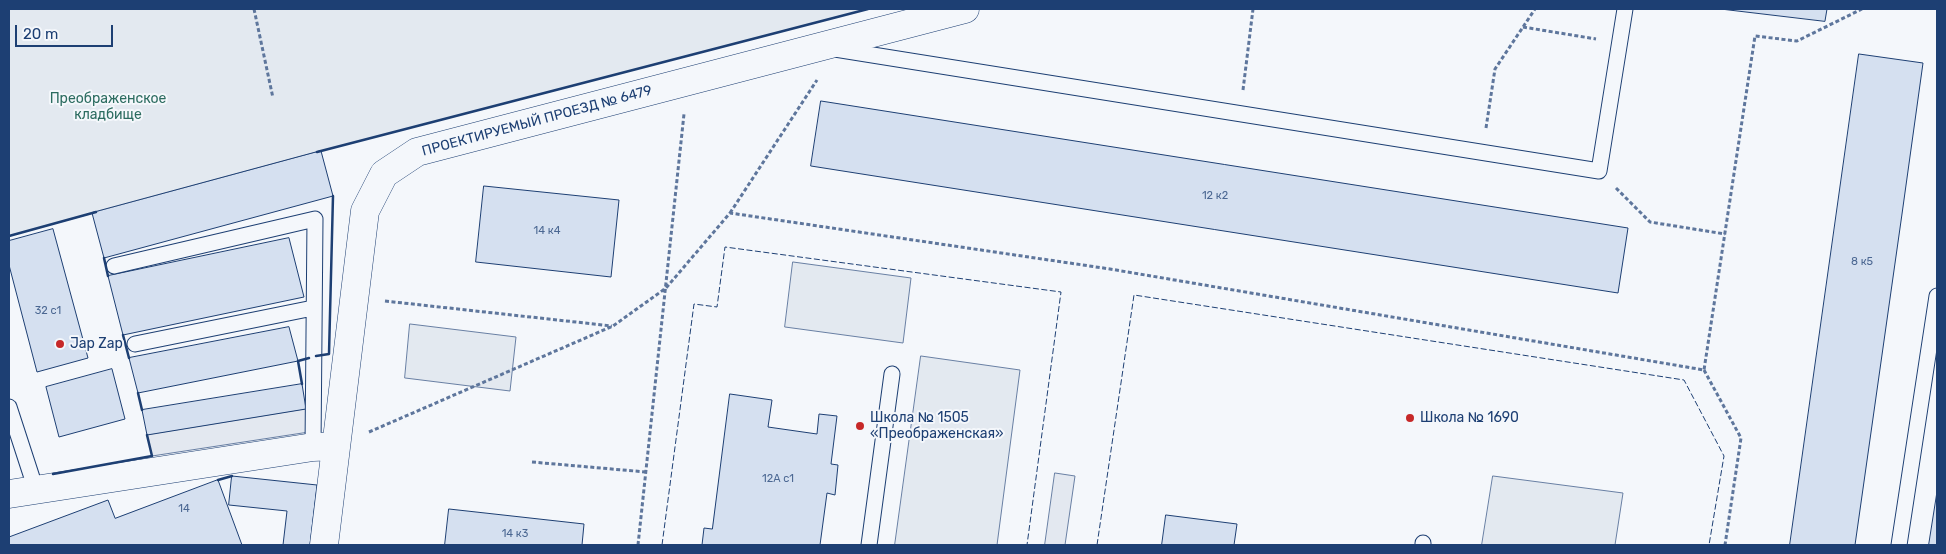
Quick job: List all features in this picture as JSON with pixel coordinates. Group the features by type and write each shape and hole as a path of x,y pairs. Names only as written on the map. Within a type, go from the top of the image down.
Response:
{"street":[{"name":"ПРОЕКТИРУЕМЫЙ ПРОЕЗД № 6479","path":"324,545 324,446 355,298 365,211 384,174 417,152 965,9"},
{"path":"9,494 324,446"}],"lane":[{"path":"820,47 1599,171 1624,9"},
{"path":"114,266 314,219 313,308 324,446"},
{"path":"1899,545 1937,296"},
{"path":"135,344 313,308"},
{"path":"869,545 892,374"},
{"path":"9,407 36,490"}],"path":[{"path":"254,9 273,98"},
{"path":"1240,114 1253,9"},
{"path":"1482,152 1495,69 1535,9"},
{"path":"1725,545 1741,438 1704,370 1755,36 1797,41 1862,9"},
{"path":"1523,27 1619,43"},
{"path":"324,446 613,326 666,288 730,213 818,78"},
{"path":"638,545 685,112"},
{"path":"1599,171 1650,222 1725,234"},
{"path":"730,213 1110,269 1704,370"},
{"path":"355,298 613,326"},
{"path":"532,462 646,472"}],"green space":[{"name":"Преображенское кладбище","path":"9,9 868,9 321,151 9,236"},
{"path":"793,262 911,278 903,343 785,327"},
{"path":"410,324 516,337 510,391 405,378"},
{"path":"921,356 1020,370 997,545 895,545"},
{"path":"1493,476 1623,493 1615,545 1482,545"}],"shaded area":[{"path":"306,409 309,432 152,456 147,435"},
{"path":"1055,473 1075,476 1065,545 1045,545"}],"building":[{"path":"1721,9 1827,9 1825,21"},
{"path":"1859,54 1923,63 1902,214 1855,545 1790,545"},
{"path":"821,101 1628,228 1618,293 811,166"},
{"path":"321,151 333,196 104,258 92,213"},
{"path":"484,186 619,200 611,277 476,262"},
{"path":"53,229 88,358 37,372 9,265 9,241"},
{"path":"289,238 304,297 123,335 108,276"},
{"path":"289,327 298,361 138,393 129,358"},
{"path":"112,369 125,419 59,437 46,387"},
{"path":"302,384 306,409 147,435 142,410"},
{"path":"730,394 772,400 768,427 817,434 819,414 837,416 831,464 838,465 835,495 827,493 820,545 702,545 704,528 712,529"},
{"path":"232,476 317,485 310,545 283,545 287,511 229,505"},
{"path":"218,480 242,545 10,545 9,543 9,537 108,500 115,518"},
{"path":"1937,492 1937,545 1929,545"},
{"path":"449,509 584,524 582,545 445,545"},
{"path":"1166,515 1237,524 1234,545 1162,545"}],"fence":[{"path":"662,545 694,304 717,307 725,247 1061,292 1027,545"},
{"path":"1097,545 1134,295 1684,380 1724,456 1709,545"}],"wall":[{"path":"317,152 868,9"},
{"path":"316,356 329,354 333,196"},
{"path":"9,236 96,212"},
{"path":"104,258 108,276"},
{"path":"123,335 129,358"},
{"path":"302,384 298,361 309,358"},
{"path":"138,393 142,410"},
{"path":"53,474 152,456 147,435"},
{"path":"218,480 232,476"}],"place":[{"name":"Jap Zap","path":"60,344"},
{"name":"Школа № 1690","path":"1410,418"},
{"name":"Школа № 1505 «Преображенская»","path":"860,426"}]}
